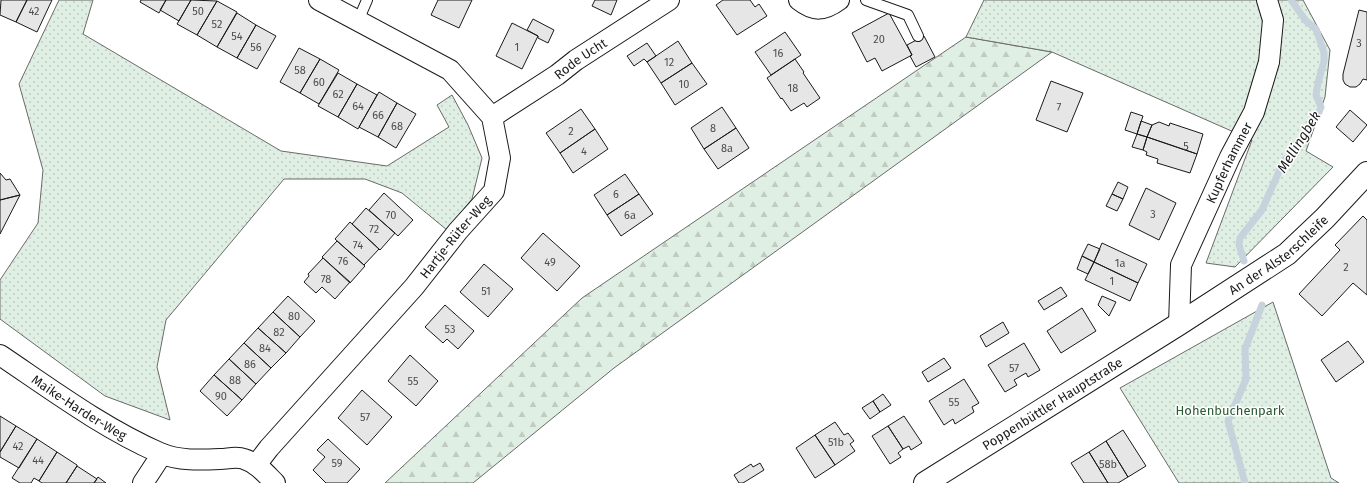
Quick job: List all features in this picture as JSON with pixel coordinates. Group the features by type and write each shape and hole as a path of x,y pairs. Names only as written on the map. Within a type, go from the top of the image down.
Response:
{"street":[{"path":"319,0 450,70 492,117"},
{"name":"Rode Ucht","path":"492,117 557,75 576,60 669,0"},
{"path":"799,0 804,4 817,9 832,5 839,0"},
{"name":"Kupferhammer","path":"1179,324 1181,265 1230,157 1254,112 1269,62 1273,20 1267,0"},
{"name":"Hartje-Rüter-Weg","path":"256,465 414,288 458,231 494,191 500,158 492,117"},
{"name":"An der Alsterschleife","path":"1179,324 1287,254 1325,218 1367,173"},
{"name":"Poppenbüttler Hauptstraße","path":"925,483 1179,324"},
{"name":"Maike-Harder-Weg","path":"0,355 77,407 132,439 162,454 187,459 204,460 238,457 246,459 256,465 275,483"},
{"path":"143,483 162,454"}],"lane":[{"path":"358,21 367,0"},
{"path":"866,0 908,15 918,36"}],"green space":[{"path":"59,0 93,0 83,34 281,151 387,166 449,127 437,105 452,95 468,125 482,158 472,199 447,230 402,193 365,179 284,179 166,320 157,367 170,420 105,396 0,319 0,280 38,223 43,170 19,84"},
{"path":"984,0 1303,0 1330,50 1325,97 1306,151 1333,167 1235,267 1206,263 1252,140 1052,52 966,37"},
{"path":"966,37 1052,52 614,368 473,483 385,483 582,298"},
{"name":"Hohenbuchenpark","path":"1273,302 1331,478 1339,483 1179,483 1120,388"}],"building":[{"path":"1,0 27,0 16,22 0,15"},
{"path":"27,0 52,0 37,32 16,22"},
{"path":"141,0 166,0 159,13 140,2"},
{"path":"166,0 191,0 179,21 160,10"},
{"path":"191,0 217,1 197,35 177,24"},
{"path":"438,0 472,0 459,28 431,15"},
{"path":"595,0 617,0 611,15 592,6"},
{"path":"723,0 750,0 755,7 759,4 767,16 737,35 716,5"},
{"path":"217,1 237,12 217,47 197,35"},
{"path":"1359,10 1367,12 1367,80 1363,79 1356,87 1350,87 1345,84 1343,74"},
{"path":"237,13 256,25 237,58 217,47"},
{"path":"889,13 912,55 882,71 875,58 867,62 852,33"},
{"path":"533,19 554,30 548,43 527,30"},
{"path":"512,23 538,36 522,69 496,56"},
{"path":"256,25 276,36 257,69 237,58"},
{"path":"785,32 801,55 771,75 755,52"},
{"path":"924,36 935,57 916,67 910,56 912,55 907,45"},
{"path":"678,41 692,63 661,83 647,62"},
{"path":"647,43 656,56 647,62 644,59 634,66 627,56"},
{"path":"299,48 320,59 300,93 280,82"},
{"path":"320,59 339,70 319,104 300,93"},
{"path":"795,59 820,98 807,107 804,103 791,111 767,78"},
{"path":"692,63 707,84 675,105 661,83"},
{"path":"338,73 357,84 338,117 318,106"},
{"path":"1051,81 1083,93 1067,132 1036,120"},
{"path":"357,84 377,95 358,129 338,117"},
{"path":"379,92 397,103 378,137 359,127"},
{"path":"397,103 416,114 396,148 378,137"},
{"path":"722,107 736,128 704,149 691,128"},
{"path":"581,109 595,129 560,153 546,133"},
{"path":"1350,110 1367,125 1353,142 1336,127"},
{"path":"1131,112 1143,116 1137,134 1125,130"},
{"path":"1141,121 1152,125 1147,137 1137,134"},
{"path":"1159,122 1169,126 1170,123 1203,134 1197,154 1147,137 1152,125"},
{"path":"736,128 749,148 718,169 704,149"},
{"path":"595,129 608,149 573,173 560,153"},
{"path":"1137,134 1147,137 1143,150 1132,147"},
{"path":"1147,137 1197,154 1190,173 1157,163 1158,159 1146,155 1147,152 1143,150"},
{"path":"0,173 6,180 10,179 20,195 0,200"},
{"path":"625,174 639,194 607,215 594,195"},
{"path":"1118,182 1128,187 1123,199 1112,194"},
{"path":"1146,188 1176,203 1159,240 1129,225"},
{"path":"384,193 413,220 398,236 369,210"},
{"path":"639,194 653,214 621,236 607,215"},
{"path":"1112,194 1123,199 1117,211 1106,206"},
{"path":"20,195 0,234 0,200"},
{"path":"366,208 395,233 380,250 352,224"},
{"path":"1363,216 1367,220 1367,295 1353,283 1322,316 1299,294 1340,250 1335,245"},
{"path":"350,222 379,249 364,265 335,239"},
{"path":"543,233 580,266 557,291 521,258"},
{"path":"337,241 365,266 350,283 322,257"},
{"path":"1102,243 1147,264 1138,283 1094,262"},
{"path":"1088,244 1100,249 1094,262 1082,256"},
{"path":"1082,256 1094,262 1088,274 1077,269"},
{"path":"323,258 350,282 335,299 322,287 316,293 304,282 309,276 308,274"},
{"path":"1094,262 1138,283 1130,301 1085,280"},
{"path":"484,264 513,289 488,317 460,292"},
{"path":"1061,287 1067,296 1044,310 1038,301"},
{"path":"288,296 315,321 300,337 273,312"},
{"path":"1102,296 1116,302 1109,316 1098,305"},
{"path":"445,305 474,331 458,349 447,339 443,343 425,327"},
{"path":"1082,308 1096,331 1061,353 1047,331"},
{"path":"273,312 300,337 286,353 258,328"},
{"path":"1003,322 1009,333 986,347 980,336"},
{"path":"258,328 286,353 271,368 244,343"},
{"path":"1348,341 1364,362 1336,382 1321,360"},
{"path":"244,343 271,368 256,384 229,359"},
{"path":"1024,343 1040,370 1028,377 1026,373 1014,380 1017,385 1005,392 988,365"},
{"path":"410,355 438,381 416,406 388,381"},
{"path":"944,358 951,368 928,382 922,372"},
{"path":"229,359 256,384 242,400 214,375"},
{"path":"214,375 242,400 227,416 200,391"},
{"path":"964,379 979,403 972,407 974,412 955,424 953,419 944,425 929,401"},
{"path":"362,390 392,417 367,445 338,418"},
{"path":"883,394 891,405 880,412 873,401"},
{"path":"873,401 880,412 870,419 862,408"},
{"path":"0,416 16,426 0,452"},
{"path":"904,416 922,443 911,450 909,446 903,449 888,426"},
{"path":"835,422 844,435 848,433 854,441 850,444 855,451 835,465 815,435"},
{"path":"16,426 37,439 19,468 0,457 0,452"},
{"path":"888,426 903,449 898,453 901,457 890,464 872,436"},
{"path":"1123,430 1146,466 1128,477 1106,441"},
{"path":"815,435 835,465 815,478 796,448"},
{"path":"37,439 57,452 39,481 34,478 31,483 20,483 12,478"},
{"path":"328,439 360,469 347,483 326,483 313,470 325,457 317,450"},
{"path":"1106,441 1128,477 1118,483 1108,483 1089,452"},
{"path":"57,452 77,466 66,483 42,483 39,481"},
{"path":"1089,452 1108,483 1084,483 1071,463"},
{"path":"760,463 764,470 743,483 739,483 734,475 751,464 753,467"},
{"path":"77,466 97,479 94,483 66,483"},
{"path":"98,477 106,483 94,483"}],"waterway":[{"name":"Mellingbek","path":"1244,261 1239,245 1240,238 1262,210 1284,160 1294,153 1317,117 1321,107 1316,95 1324,61 1324,53 1316,29 1306,21 1291,0"},
{"name":"Mellingbek","path":"1245,483 1228,421 1246,379 1245,349 1262,305"}]}
